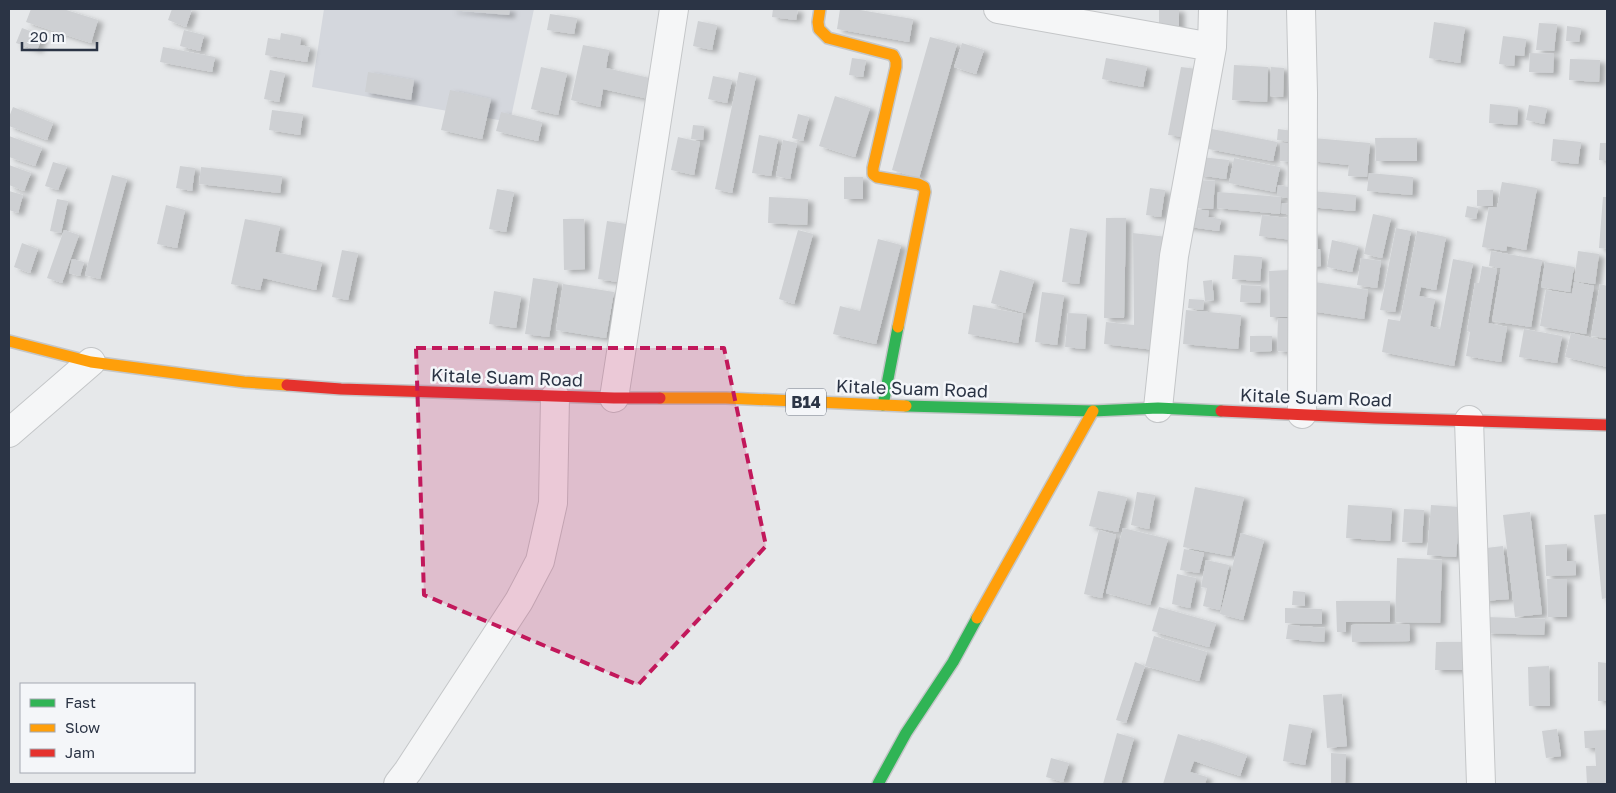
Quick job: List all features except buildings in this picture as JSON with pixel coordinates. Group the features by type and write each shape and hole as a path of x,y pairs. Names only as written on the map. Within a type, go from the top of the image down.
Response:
{"main road":[{"path":"820,9 818,25 820,32 828,38 893,55 896,67 873,174 877,177 918,184 924,187 925,192 883,405"},
{"name":"Kitale Suam Road","path":"9,341 91,362 254,383 341,389 614,398 726,398 1093,411 1158,408 1607,424"},
{"path":"878,784 906,733 953,662 1093,411"}],"street":[{"path":"614,398 674,9"},
{"path":"998,9 1212,48"},
{"path":"1158,408 1174,256 1212,48 1212,9"},
{"path":"1301,9 1303,93 1302,414"},
{"path":"9,433 91,362"},
{"path":"398,784 519,602 540,560 553,503 555,396"},
{"path":"1469,420 1481,784"}],"highlighted area":[{"path":"416,348 724,348 766,546 638,685 424,595"}],"shaded area":[{"path":"324,9 534,9 510,122 312,87"}],"traffic: fast":[{"path":"883,405 898,327"},
{"path":"906,406 1093,411 1158,408 1221,411"},
{"path":"878,784 906,733 953,662 977,618"}],"traffic: slow":[{"path":"820,9 819,29 828,38 893,55 896,61 873,174 877,177 918,184 924,187 925,192 898,327"},
{"path":"9,341 91,362 244,382 287,385"},
{"path":"660,398 726,398 906,406"},
{"path":"977,618 1093,411"}],"traffic: jam":[{"path":"287,385 341,389 660,398"},
{"path":"1221,411 1607,425"}]}
